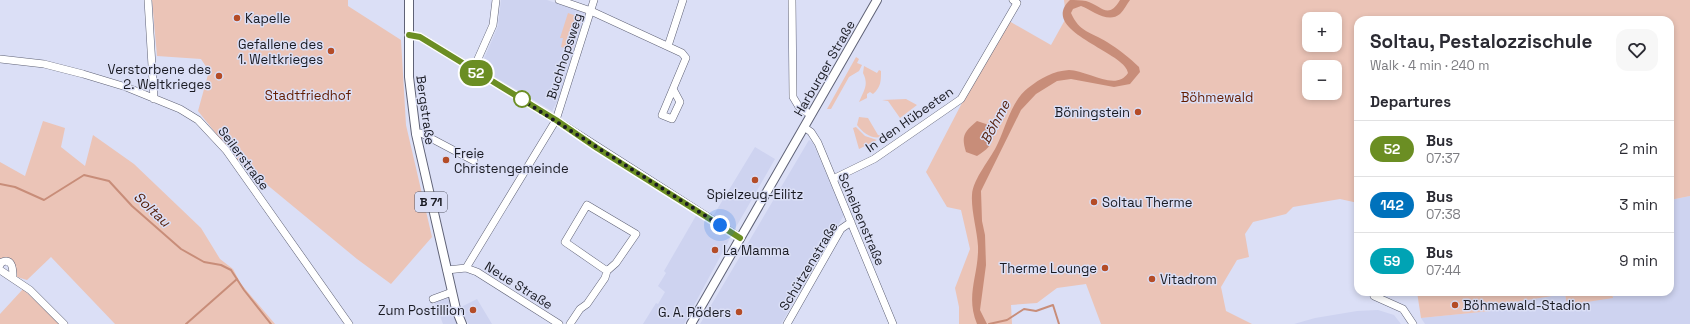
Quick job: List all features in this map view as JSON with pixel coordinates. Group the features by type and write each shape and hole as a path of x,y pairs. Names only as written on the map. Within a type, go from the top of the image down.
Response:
{"main road":[{"name":"Bergstraße","path":"409,0 409,76 416,134 456,309 462,324"},
{"name":"Harburger Straße","path":"691,324 877,0"}],"street":[{"path":"148,0 154,99"},
{"path":"473,70 493,25 496,0"},
{"path":"559,0 591,11 682,52 686,58 673,89"},
{"name":"Buchhopsweg","path":"466,268 556,120 594,0"},
{"path":"668,46 683,0"},
{"path":"792,0 793,97 799,107 811,115"},
{"name":"In den Hübeeten","path":"833,179 874,159 961,99 1017,3 1013,0"},
{"path":"409,35 420,37 556,120 597,148 740,238"},
{"name":"Seilerstraße","path":"0,59 44,64 126,87 180,109 198,120 226,150 349,324"},
{"name":"Scheibenstraße","path":"804,126 815,137 893,324"},
{"path":"416,134 421,133 474,160"},
{"path":"570,324 580,309 587,304 605,278 607,271 616,263 636,234 587,206 565,242 607,271"},
{"name":"Schützenstraße","path":"787,324 842,230 851,222"},
{"path":"0,265 5,260 10,262 13,267 13,278"},
{"path":"447,270 466,268"},
{"name":"Neue Straße","path":"466,268 477,272 559,324"},
{"path":"0,271 30,290 64,324"},
{"path":"433,299 452,292"},
{"path":"1374,296 1403,308 1413,324"}],"shaded area":[{"path":"501,0 547,0 586,13 559,98 552,111 480,68 498,26"},
{"path":"1070,0 1086,1 1104,10 1108,10 1116,6 1120,0 1130,0 1120,14 1115,17 1105,17 1081,6 1073,9 1071,13 1082,28 1107,42 1132,60 1139,67 1140,72 1130,84 1114,87 1071,79 1057,81 1036,94 1021,110 981,191 986,265 980,310 987,324 977,324 972,304 972,294 978,256 978,246 972,207 973,189 979,175 998,143 1018,99 1022,93 1033,84 1042,78 1058,72 1069,70 1076,71 1101,79 1116,81 1123,78 1128,73 1124,65 1073,31 1065,22 1063,11"},
{"path":"977,121 989,125 992,139 986,150 977,156 966,152 964,138 966,131"},
{"path":"809,140 813,143 844,215 781,324 700,324"},
{"path":"755,147 775,159 736,227 684,324 643,324 665,292 658,286 666,273 664,271 697,214 710,221"},
{"path":"1690,196 1690,324 1425,324 1421,318 1490,311 1490,306 1552,296 1565,296 1567,305 1613,296 1674,296 1674,199"},
{"path":"447,296 458,324 443,324 434,300"},
{"path":"477,299 492,324 469,324 466,320 461,307"},
{"path":"1378,310 1394,315 1401,324 1294,324 1315,318 1357,311"}],"green space":[{"name":"Stadtfriedhof","path":"152,0 348,0 348,6 401,40 406,125 432,237 391,284 357,259 237,160 198,111 209,71 201,59 157,56"},
{"name":"Böhmewald","path":"1064,0 1690,0 1690,196 1674,199 1674,16 1354,16 1354,202 1340,199 1293,207 1286,214 1253,222 1245,234 1249,257 1237,260 1221,287 1226,311 1252,324 1101,324 1086,284 1057,288 1037,303 1011,305 1012,324 959,324 959,307 955,288 970,249 961,210 947,207 926,172 963,101 1009,21 1051,45 1066,18"},
{"path":"568,13 582,18 572,50 561,47 563,38 560,38"},
{"path":"856,57 859,59 857,63 862,65 859,71 849,77 831,109 827,109"},
{"path":"864,66 877,73 879,70 881,71 881,81 873,94 870,92 867,94 867,98 859,102 866,84 863,73"},
{"path":"906,99 917,105 900,118 888,101 882,100"},
{"path":"859,117 868,118 878,135 882,136 874,137 862,131 857,125"},
{"path":"43,121 65,128 61,147 85,166 93,135 134,164 201,228 220,259 233,269 241,284 275,324 115,324 51,257 27,280 17,277 14,267 0,261 0,162 25,176"},
{"path":"856,127 865,136 877,140 859,149 853,128"},
{"path":"23,289 60,324 0,324 0,314"},
{"name":"Böhmewald-Stadion","path":"1418,296 1552,296 1490,306 1491,311 1421,318"},
{"name":"Böhmewald-Stadion","path":"1565,296 1613,296 1613,298 1567,305"}],"waterway":[{"name":"Soltau","path":"0,184 15,187 44,200 84,175 109,181 132,206 181,249 204,262 221,265 231,270 244,290 271,324"},
{"path":"186,324 237,279"},
{"path":"989,324 1007,320 1024,309 1036,311 1053,305 1059,324"}],"bus line":[{"name":"52","path":"409,35 420,37 556,120 597,148 740,238"}],"place":[{"name":"Kapelle","path":"237,18"},
{"name":"Gefallene des 1. Weltkrieges","path":"331,51"},
{"name":"Verstorbene des 2. Weltkrieges","path":"219,76"},
{"name":"Böningstein","path":"1138,112"},
{"name":"Freie Christengemeinde","path":"446,160"},
{"name":"Spielzeug-Eilitz","path":"755,180"},
{"name":"Soltau Therme","path":"1094,202"},
{"name":"La Mamma","path":"715,250"},
{"name":"Therme Lounge","path":"1105,268"},
{"name":"Vitadrom","path":"1152,279"},
{"name":"Böhmewald-Stadion","path":"1455,305"},
{"name":"Zum Postillion","path":"473,310"},
{"name":"G. A. Röders","path":"739,312"}],"route":[{"path":"522,99 519,98 720,225"}],"water label":[{"name":"Böhme","path":"995,122"}]}
